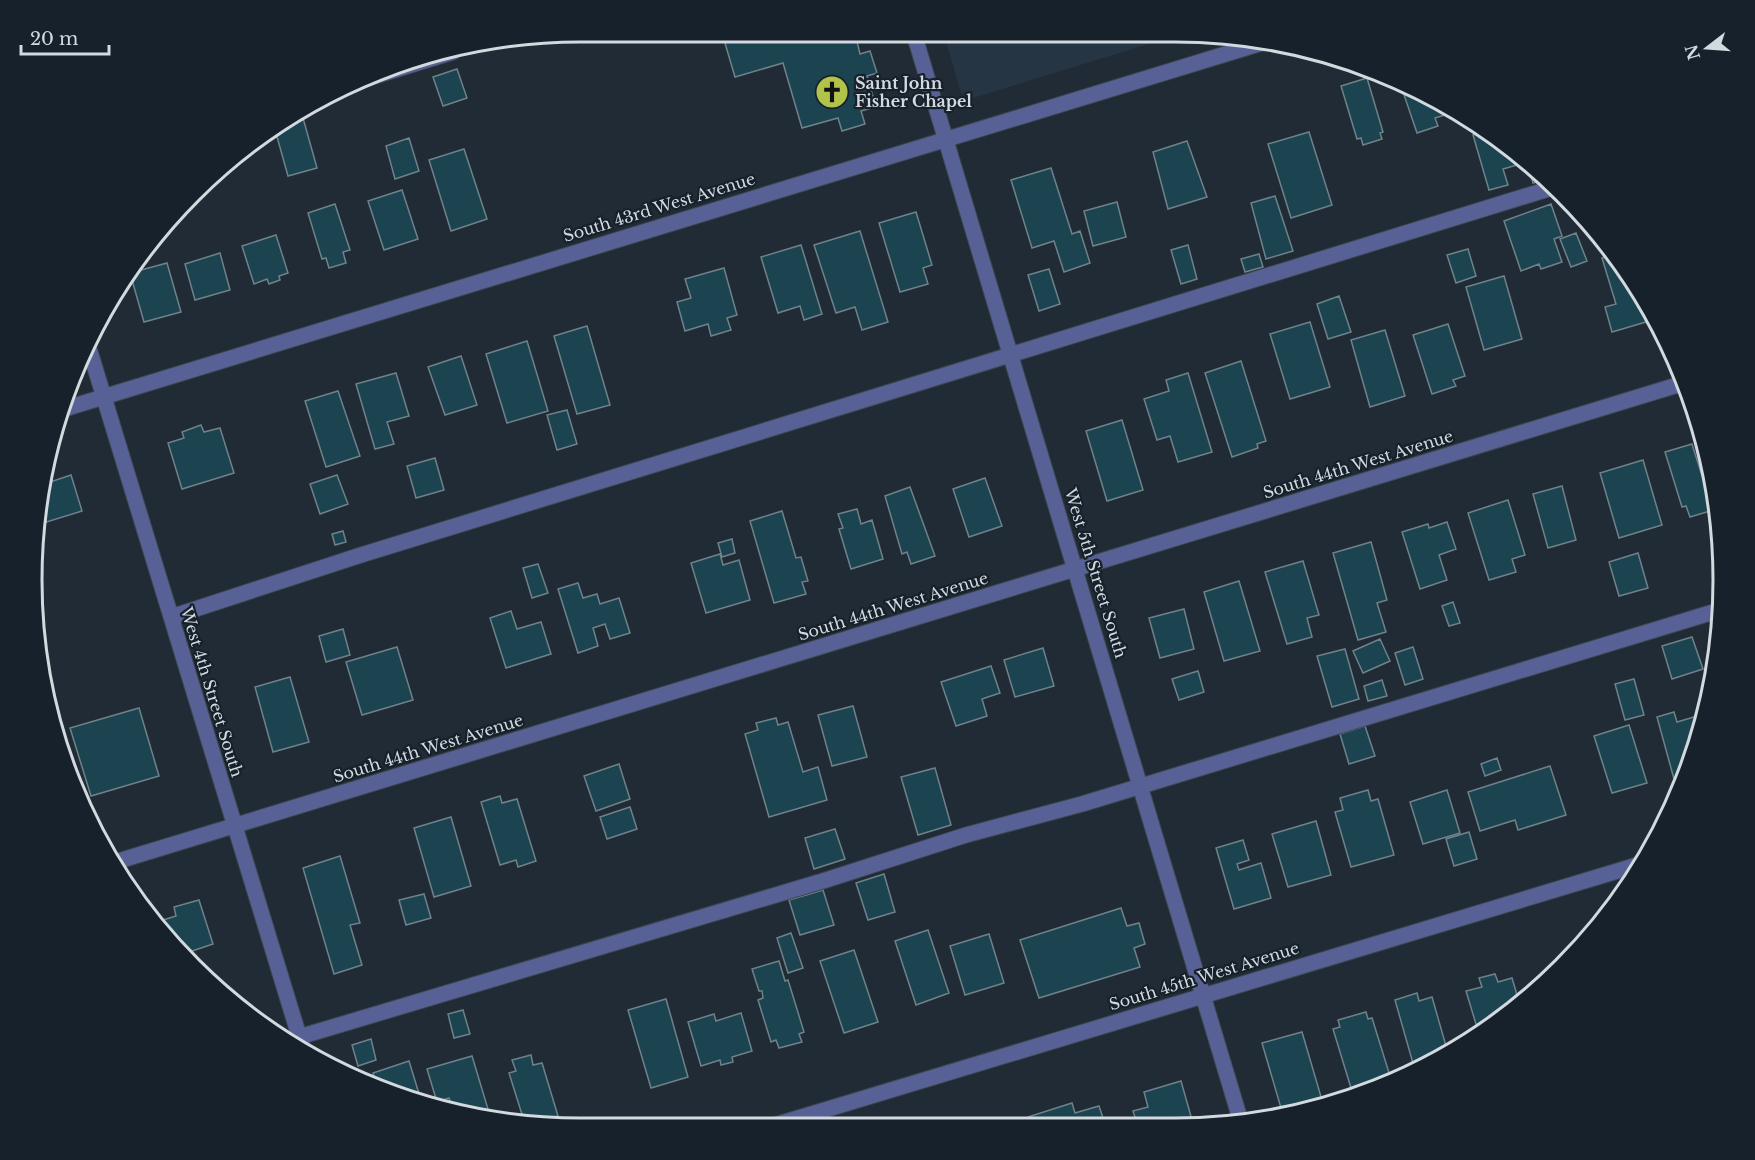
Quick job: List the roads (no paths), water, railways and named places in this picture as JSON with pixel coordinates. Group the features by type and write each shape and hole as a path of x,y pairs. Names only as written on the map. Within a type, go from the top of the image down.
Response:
{"street":[{"name":"West 5th Street South","path":"916,42 1239,1114"},
{"name":"South 43rd West Avenue","path":"71,407 1247,47"},
{"path":"171,617 372,551 1012,356 1545,190"},
{"name":"West 4th Street South","path":"91,355 300,1039"},
{"name":"South 44th West Avenue","path":"121,860 1676,385"},
{"path":"304,1042 445,991 826,880 966,835 1140,786 1712,612"},
{"name":"South 45th West Avenue","path":"798,1118 1629,867"}],"place":[{"name":"Saint John Fisher Chapel","path":"832,92"}]}
